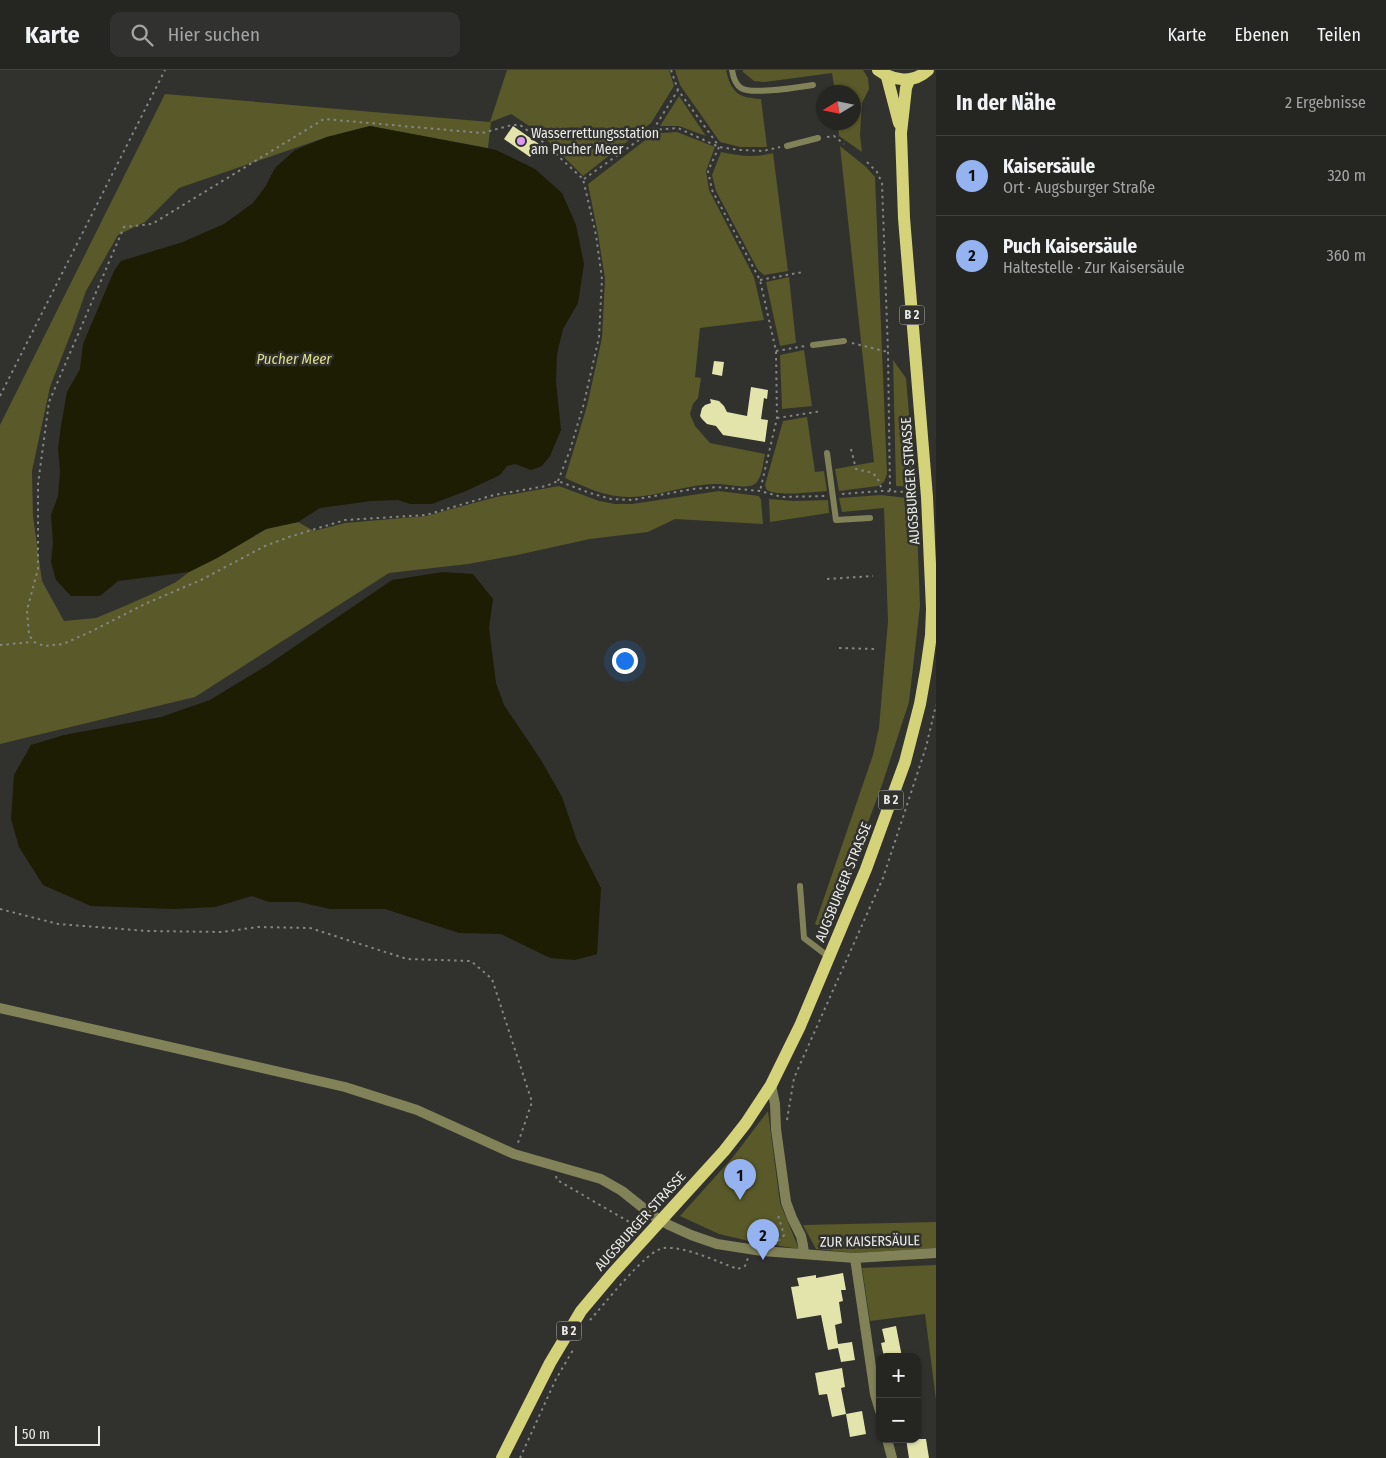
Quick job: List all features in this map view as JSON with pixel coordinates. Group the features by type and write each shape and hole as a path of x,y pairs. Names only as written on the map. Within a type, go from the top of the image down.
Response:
{"main road":[{"path":"883,73 898,80 909,80 928,70"},
{"name":"AUGSBURGER STRASSE","path":"883,73 901,133"},
{"name":"AUGSBURGER STRASSE","path":"502,1458 550,1364 581,1311 648,1233 724,1151 746,1124 771,1085 800,1026 866,869 904,762 932,660 932,610 927,497 904,218 901,133 906,88 909,80"}],"street":[{"name":"ZUR KAISERSÄULE","path":"0,1008 345,1088 417,1110 514,1154 600,1179 622,1191 660,1220 717,1244 751,1250 855,1258 936,1254"},
{"path":"771,1085 775,1104 776,1129 786,1202 801,1236 804,1254"},
{"path":"855,1258 876,1398"},
{"path":"888,1443 892,1458"}],"lane":[{"path":"732,70 741,89 755,91 813,86"},
{"path":"787,146 818,138"},
{"path":"813,345 844,341"},
{"path":"827,453 836,520 870,518"},
{"path":"800,886 804,938 829,957"}],"path":[{"path":"0,396 165,70"},
{"path":"671,70 678,90 719,147"},
{"path":"583,179 653,130 678,90"},
{"path":"34,642 29,635 27,610 38,569 38,484 49,402 124,227 152,224 324,120 482,133 512,125 520,125 543,142 583,179 596,235 602,279 599,337 584,403 570,450 558,481"},
{"path":"653,130 678,128 719,147 740,150 763,151 787,146"},
{"path":"818,138 834,136 844,144"},
{"path":"719,147 708,171 712,190 760,280 776,351 777,418 760,491"},
{"path":"868,162 877,172 882,183 888,352 890,491"},
{"path":"760,280 803,272"},
{"path":"844,341 888,352"},
{"path":"776,351 813,345"},
{"path":"777,418 822,411"},
{"path":"851,449 856,469 871,472 879,478 882,491"},
{"path":"0,645 34,642 44,646 63,644 201,580 265,546 345,520 426,515 494,495 546,486 558,481 611,499 632,500 693,489 717,487 760,491 782,497 826,496"},
{"path":"840,494 882,491 910,492"},
{"path":"828,579 873,576"},
{"path":"839,648 874,649"},
{"path":"787,1126 794,1078 883,878 926,747 936,705"},
{"path":"0,909 58,924 148,931 222,932 258,927 310,928 407,959 471,961 492,979 532,1102 514,1154"},
{"path":"554,1167 557,1180 648,1233"},
{"path":"772,1241 779,1241 784,1236 777,1208 779,1204 786,1202"},
{"path":"588,1322 642,1261 662,1248 682,1249 738,1269 745,1266 751,1250"},
{"path":"520,1458 556,1379 575,1347"}],"shaded area":[{"path":"507,70 669,70 674,86 651,123 583,176 540,133 511,114 491,122 488,148 370,126 327,137 179,188 145,222 118,235 86,291 50,387 32,471 33,516 42,581 64,621 96,618 120,608 176,582 189,572 266,529 298,522 314,531 345,523 426,516 496,497 559,486 599,501 615,504 632,504 719,491 759,496 763,524 675,519 648,532 590,539 468,564 389,573 195,697 0,744 0,425 165,94 490,122"},
{"path":"675,70 726,70 733,89 741,95 761,99 767,147 740,147 720,142 680,85"},
{"path":"743,70 863,70 868,78 869,89 862,103 861,119 861,85 834,85 832,73 765,82 754,81"},
{"path":"679,96 706,136 679,126 660,126"},
{"path":"839,130 860,130 862,152 839,136"},
{"path":"677,132 715,147 706,171 709,190 754,277 764,320 700,328 695,377 701,378 698,398 693,404 690,414 695,426 710,443 765,454 762,471 758,480 753,485 714,484 693,486 652,495 613,496 565,478 587,406 602,338 605,279 588,184 648,138 661,133"},
{"path":"840,146 866,167 875,177 887,474 884,482 878,486 839,491 835,469 874,462"},
{"path":"721,152 747,156 773,153 788,271 764,275 758,270 716,191 712,175"},
{"path":"789,277 796,343 780,346 766,282"},
{"path":"804,350 812,406 782,409 780,355"},
{"path":"893,360 906,378 913,487 896,486"},
{"path":"807,417 815,472 824,471 827,491 789,493 768,491 765,485 783,421"},
{"path":"881,495 916,499 920,606 909,702 883,782 828,931 815,924 873,755 879,728 888,621 884,508 842,512 839,498"},
{"path":"769,499 794,501 828,500 829,513 770,522"},
{"path":"768,1111 780,1203 799,1249 719,1234 680,1216 733,1157"},
{"path":"936,1222 936,1248 856,1253 816,1249 803,1225"},
{"path":"936,1265 936,1400 925,1314 870,1321 862,1268"}],"water":[{"name":"Pucher Meer","path":"370,126 496,150 535,169 562,193 576,225 584,264 578,303 563,329 557,354 556,382 561,430 550,456 542,466 531,470 515,464 507,466 500,475 432,504 410,504 398,500 371,501 320,508 298,522 266,529 189,572 118,581 100,596 71,596 56,580 51,562 53,543 51,515 58,496 60,472 58,449 61,426 67,392 80,369 83,344 114,271 121,261 183,242 224,224 253,203 265,187 275,168 295,150 327,137"},
{"path":"443,572 473,574 493,599 489,628 496,683 504,705 541,760 562,797 577,841 601,888 597,954 575,960 550,958 501,934 459,933 385,909 330,909 299,902 269,902 252,896 215,907 173,909 91,906 43,885 19,847 11,819 14,775 31,745 64,735 161,717 210,700 266,666 392,580"}],"building":[{"name":"Wasserrettungsstation am Pucher Meer","path":"513,126 539,144 530,157 504,139"},
{"path":"714,361 724,362 722,376 712,374"},
{"path":"751,387 768,390 767,399 764,398 761,419 768,420 765,442 723,435 716,426 707,424 700,416 702,408 711,403 710,399 719,401 727,412 747,416"},
{"path":"843,1273 846,1290 841,1290 843,1301 839,1302 842,1323 835,1325 838,1344 852,1342 855,1360 841,1362 838,1348 828,1350 821,1315 797,1319 791,1287 799,1286 797,1278 816,1275 816,1278"},
{"path":"896,1326 901,1353 883,1353 881,1343 885,1342 882,1329"},
{"path":"842,1368 845,1387 841,1388 846,1414 832,1417 827,1394 819,1395 815,1373"},
{"path":"862,1411 866,1434 850,1437 846,1414"},
{"path":"921,1439 926,1439 929,1458 909,1458 907,1443 921,1443"}],"place":[{"name":"Wasserrettungsstation am Pucher Meer","path":"521,141"},
{"name":"Kaisersäule","path":"740,1200"},
{"name":"Puch Kaisersäule","path":"763,1260"}]}
